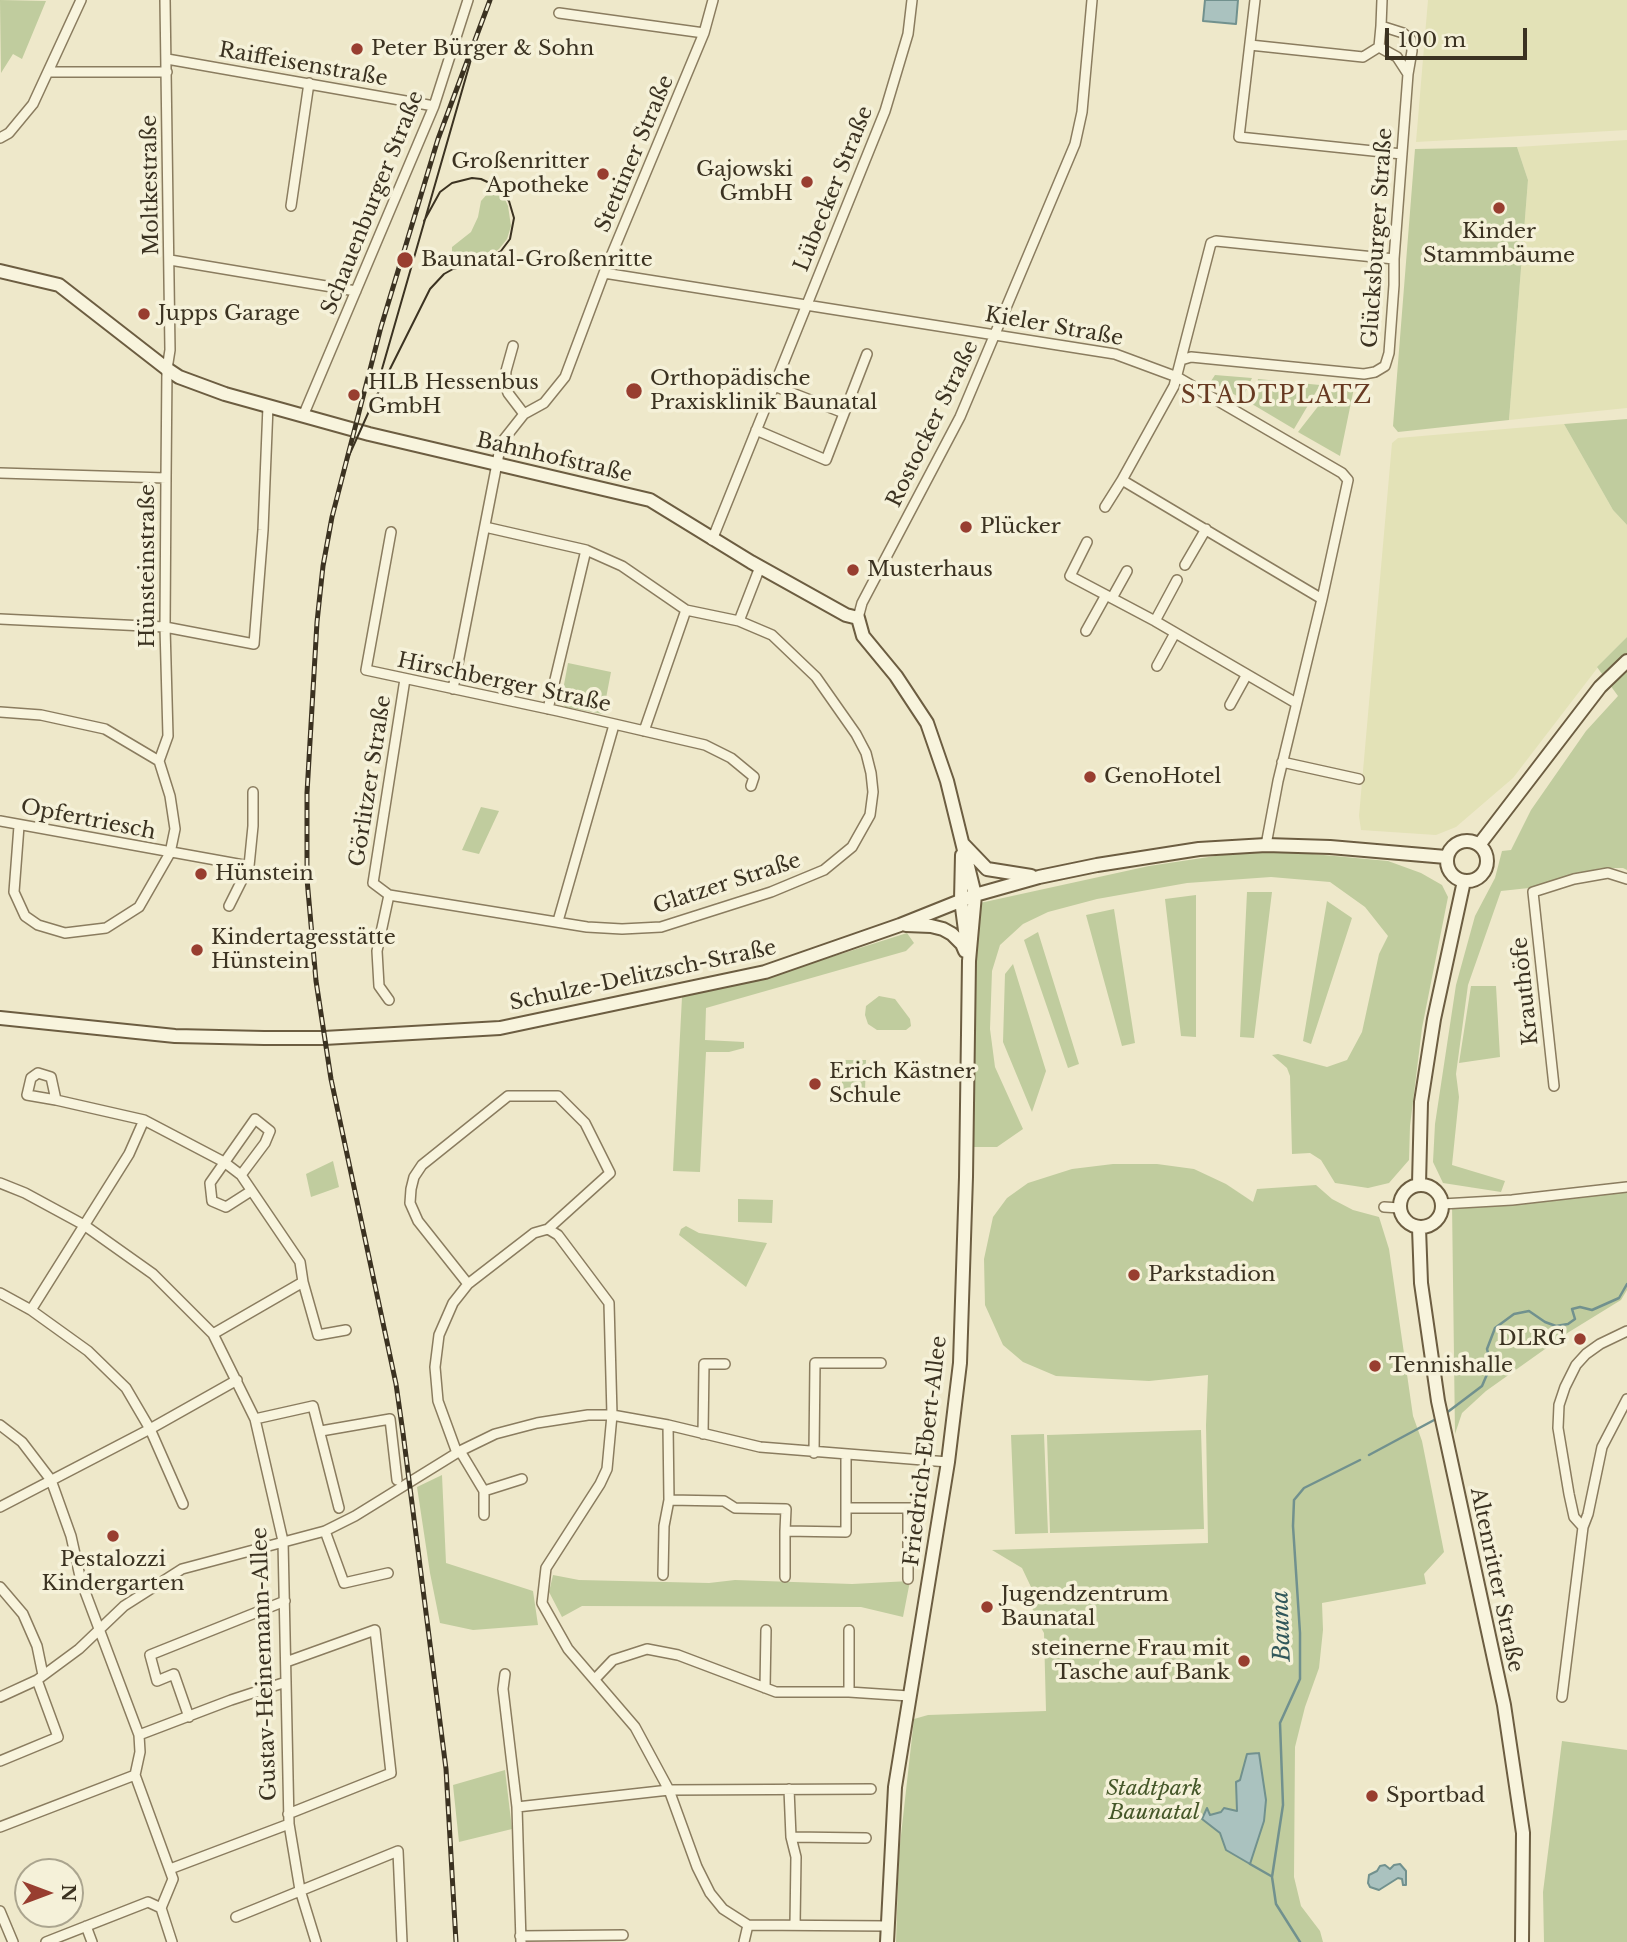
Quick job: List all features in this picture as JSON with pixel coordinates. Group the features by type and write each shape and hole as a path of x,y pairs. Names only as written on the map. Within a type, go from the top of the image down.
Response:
{"main road":[{"name":"Bahnhofstraße","path":"0,271 58,285 167,369 180,377 225,394 372,435 650,500 760,568 858,618"},
{"path":"858,618 863,635 896,676 926,723 947,781 975,895 969,961"},
{"path":"1479,845 1600,687 1627,661"},
{"path":"1466,840 1479,845 1486,855 1485,868 1477,878 1464,881 1452,875 1446,864 1449,850 1459,841 1466,840"},
{"path":"963,844 987,869 1039,877"},
{"path":"963,844 961,900 969,961"},
{"name":"Schulze-Delitzsch-Straße","path":"0,1018 175,1036 264,1038 324,1038 500,1028 765,972 900,925 975,895 1039,877 1148,855 1266,845 1330,847 1446,857"},
{"path":"1419,1184 1421,1102 1432,1033 1464,881"},
{"path":"900,925 931,926 952,934 962,944 969,961"},
{"name":"Friedrich-Ebert-Allee","path":"887,1942 895,1787 948,1462 960,1363 969,961"},
{"path":"1419,1184 1430,1187 1438,1194 1442,1205 1436,1221 1419,1227 1404,1218 1400,1208 1402,1196 1409,1188 1419,1184"},
{"name":"Altenritter Straße","path":"1419,1227 1420,1283 1438,1401 1504,1705 1522,1833 1522,1942"}],"street":[{"path":"0,138 9,133 33,103 81,0"},
{"name":"Moltkestraße","path":"165,0 170,260 170,350 167,369"},
{"name":"Schauenburger Straße","path":"303,416 434,106 468,0"},
{"name":"Stettiner Straße","path":"453,689 501,443 524,414 544,403 565,377 604,272 704,33 713,0"},
{"name":"Lübecker Straße","path":"712,540 885,111 908,34 912,0"},
{"name":"Rostocker Straße","path":"858,618 862,603 960,417 1075,144 1082,112 1092,0"},
{"path":"1255,0 1239,137 1402,154"},
{"path":"1380,47 1382,0"},
{"path":"559,13 704,33"},
{"name":"Glücksburger Straße","path":"1181,359 1191,356 1364,374 1385,366 1389,353 1408,74 1412,51 1410,40 1403,33 1381,26"},
{"path":"1251,45 1363,57 1380,47"},
{"path":"1380,47 1398,57 1408,74"},
{"name":"Raiffeisenstraße","path":"167,60 434,106"},
{"path":"49,72 167,72"},
{"path":"291,206 309,83"},
{"path":"1105,507 1174,386 1211,243 1394,259"},
{"path":"170,260 356,291"},
{"name":"Kieler Straße","path":"604,272 1115,354 1177,377 1342,473 1348,480 1282,762 1266,845"},
{"path":"513,346 505,385 524,414"},
{"path":"756,430 826,460 867,354"},
{"name":"Hünsteinstraße","path":"159,761 168,736 165,628 167,369"},
{"path":"774,386 844,414"},
{"path":"0,619 165,628 254,643 263,530 268,406"},
{"path":"0,472 166,478"},
{"path":"1122,480 1322,599"},
{"path":"485,527 586,550 622,566 686,610 644,731"},
{"path":"1185,565 1206,529"},
{"name":"Hirschberger Straße","path":"391,532 366,670 705,745 731,758 754,777 751,786"},
{"path":"1087,542 1070,576 1155,621 1296,703"},
{"path":"548,709 586,550"},
{"path":"739,621 760,568"},
{"path":"1086,631 1127,570"},
{"path":"1155,621 1177,580"},
{"name":"Glatzer Straße","path":"389,895 587,927 662,927 803,879 824,870 852,847 870,815 873,792 866,753 856,734 816,677 772,635 739,621 686,610"},
{"path":"1157,666 1175,633"},
{"path":"1230,705 1246,676"},
{"name":"Görlitzer Straße","path":"389,895 373,883 405,679"},
{"path":"0,712 41,715 105,729 159,761 170,796 175,829 170,853 139,907 106,928 65,933 38,925 25,916 14,892 19,826"},
{"path":"558,921 614,725"},
{"path":"1282,762 1359,779"},
{"path":"229,906 249,866 253,792"},
{"name":"Opfertriesch","path":"0,821 249,866"},
{"name":"Krauthöfe","path":"1554,1086 1533,892 1574,879 1608,873 1627,879"},
{"path":"389,895 377,951 379,986 389,1000"},
{"path":"468,1284 418,1221 410,1203 414,1177 422,1165 508,1096 558,1097 585,1123 610,1172 548,1229 534,1233 468,1284 453,1303 439,1335 435,1367 438,1401 458,1452 484,1491 484,1515"},
{"path":"56,1100 144,1119 224,1162 241,1175 300,1262 318,1335 346,1330"},
{"path":"31,1310 129,1154 144,1119"},
{"path":"241,1175 265,1143 270,1131 255,1119 210,1183 212,1201 226,1207 251,1191"},
{"name":"Gustav-Heinemann-Allee","path":"0,1184 25,1193 84,1225 153,1274 214,1334 255,1419 283,1541 288,1819 300,1891 316,1942"},
{"path":"1442,1205 1627,1187"},
{"path":"1384,1207 1400,1208"},
{"path":"548,1229 558,1235 609,1303 612,1415 607,1469 546,1568 542,1603 568,1649 635,1727 669,1790 697,1867 710,1893 723,1909 748,1925 887,1926"},
{"path":"214,1334 303,1282"},
{"path":"0,1293 31,1310 88,1351 126,1388 150,1429 183,1504"},
{"path":"1583,1527 1573,1517 1558,1428 1559,1405 1576,1365 1586,1354 1600,1343 1627,1331"},
{"path":"814,1452 815,1363 881,1363"},
{"path":"703,1434 704,1364 725,1364"},
{"path":"0,1507 237,1380"},
{"path":"1562,1697 1583,1527 1602,1447 1627,1399"},
{"path":"255,1419 313,1406 339,1507"},
{"path":"0,1697 40,1678 79,1649 124,1606 182,1569 325,1531 355,1516 458,1452 495,1434 537,1423 588,1415 612,1415 760,1447 948,1462"},
{"path":"321,1431 390,1419 397,1480"},
{"path":"0,1425 22,1442 51,1480 71,1536 81,1581 95,1622 139,1735 140,1752 135,1775 173,1878 161,1908 169,1941"},
{"path":"663,1575 664,1526 668,1500 668,1425"},
{"path":"785,1531 846,1532 846,1455"},
{"path":"484,1491 522,1479"},
{"path":"668,1500 723,1501 735,1508 786,1509 785,1577"},
{"path":"846,1508 912,1508 908,1579"},
{"path":"325,1531 344,1583 388,1573"},
{"path":"0,1587 23,1615 37,1646 40,1678 58,1737 0,1761"},
{"path":"189,1717 174,1674 157,1681 150,1655 285,1601"},
{"path":"170,1869 391,1773 375,1630 286,1662"},
{"path":"765,1688 766,1630"},
{"path":"849,1630 849,1692"},
{"path":"595,1679 613,1660 647,1649 678,1655 776,1692 849,1692 909,1696"},
{"path":"505,1674 503,1689 517,1807 521,1939 623,1935"},
{"path":"139,1735 286,1682"},
{"path":"0,1827 135,1775"},
{"path":"789,1788 791,1837 796,1857 795,1925"},
{"path":"517,1807 669,1790 871,1789"},
{"path":"791,1837 866,1838"},
{"path":"236,1917 398,1851 402,1942"},
{"path":"46,1942 148,1902 161,1908"},
{"path":"0,1911 12,1942"},
{"path":"744,1942 748,1925"},
{"path":"86,1926 92,1942"}],"green space":[{"path":"0,0 46,1 22,59 13,54 1,73"},
{"path":"1428,0 1627,0 1627,130 1416,142"},
{"path":"1627,140 1627,408 1509,420 1528,180 1517,147"},
{"path":"1517,147 1528,180 1509,420 1398,432 1393,426 1415,149"},
{"path":"497,192 503,195 508,206 511,226 507,239 488,257 452,265 452,247 471,232 481,201 488,193"},
{"path":"1215,375 1252,378 1242,399 1211,381"},
{"path":"1258,379 1320,385 1294,429 1252,404"},
{"path":"1334,386 1354,388 1340,456 1298,432"},
{"path":"1627,419 1627,525 1613,510 1564,424"},
{"path":"1564,424 1613,510 1627,525 1627,637 1602,662 1513,778 1456,827 1436,835 1361,830 1359,816 1392,443 1398,438"},
{"path":"1627,637 1627,870 1601,868 1529,888 1501,891 1468,985 1456,1074 1459,1097 1452,1165 1505,1181 1501,1192 1443,1183 1433,1162 1435,1124 1456,985 1475,916 1495,878 1502,851 1511,850 1531,810 1586,731 1618,696 1597,667"},
{"path":"568,663 611,672 603,714 565,707 561,701"},
{"path":"481,807 499,811 479,854 462,850"},
{"path":"1242,852 1302,853 1388,861 1421,873 1442,885 1448,897 1422,1028 1410,1126 1409,1160 1389,1183 1368,1188 1335,1183 1321,1160 1310,1153 1292,1154 1290,1076 1287,1068 1272,1055 1278,1054 1327,1067 1347,1060 1362,1032 1379,954 1388,936 1365,907 1330,882 1271,877 1187,883 1097,899 1048,912 1023,924 1000,945 992,971 990,1029 995,1067 1023,1129 997,1147 974,1147 972,975 980,903 1149,866"},
{"path":"1247,892 1272,892 1254,1038 1240,1037"},
{"path":"1196,895 1196,1037 1181,1036 1165,899"},
{"path":"1327,901 1352,918 1311,1044 1303,1041"},
{"path":"1114,909 1135,1043 1122,1046 1086,915"},
{"path":"1038,932 1079,1064 1068,1068 1024,940"},
{"path":"907,933 914,943 906,951 706,1008 705,1040 744,1042 744,1048 729,1052 706,1052 700,1172 673,1171 682,997 765,978"},
{"path":"1013,964 1046,1071 1032,1112 1003,1042 1005,974"},
{"path":"1471,986 1496,986 1500,1057 1459,1063"},
{"path":"879,996 895,999 910,1019 911,1026 906,1030 877,1030 868,1024 866,1006"},
{"path":"842,1060 866,1060 865,1091 842,1091"},
{"path":"333,1161 339,1187 311,1197 306,1174"},
{"name":"Stadtpark Baunatal","path":"1113,1164 1157,1164 1194,1169 1226,1184 1253,1202 1257,1189 1316,1185 1332,1199 1353,1210 1379,1217 1389,1249 1413,1416 1422,1441 1444,1552 1424,1574 1426,1584 1322,1603 1323,1630 1319,1668 1295,1747 1294,1877 1301,1906 1320,1931 1323,1942 896,1942 899,1853 914,1719 928,1715 1046,1711 1044,1633 1033,1613 1031,1587 1022,1568 992,1550 1208,1543 1208,1375 1149,1381 1056,1376 1023,1362 1003,1345 985,1305 984,1259 993,1217 1007,1198 1028,1183 1072,1169"},
{"path":"1627,1187 1627,1290 1621,1300 1569,1332 1486,1391 1462,1413 1455,1434 1452,1204"},
{"path":"738,1199 773,1200 772,1223 738,1222"},
{"path":"686,1226 699,1233 767,1243 746,1287 679,1235 681,1229"},
{"path":"1201,1430 1204,1529 1050,1533 1047,1435"},
{"path":"1044,1434 1048,1533 1015,1534 1011,1435"},
{"path":"442,1475 446,1563 533,1591 538,1625 473,1630 440,1623 417,1487"},
{"path":"553,1575 579,1580 709,1583 735,1580 852,1584 910,1581 903,1617 861,1607 582,1606 562,1617 549,1592"},
{"path":"1562,1741 1627,1750 1627,1942 1544,1942 1543,1892"},
{"path":"505,1770 512,1829 459,1842 453,1785"}],"water":[{"path":"1205,0 1238,0 1236,24 1203,21"},
{"path":"1259,1753 1266,1800 1264,1821 1250,1864 1226,1850 1220,1833 1202,1819 1207,1808 1210,1815 1221,1812 1224,1808 1237,1811 1236,1782 1240,1780 1247,1754"},
{"path":"1400,1864 1406,1871 1406,1885 1398,1878 1379,1890 1370,1887 1369,1875 1380,1866 1385,1865 1390,1869"}],"waterway":[{"name":"Bauna","path":"1445,1414 1482,1386 1491,1365 1487,1349 1495,1328 1514,1314 1529,1311 1556,1326 1568,1324 1575,1319 1572,1309 1580,1307 1592,1310 1619,1298 1627,1284"},
{"name":"Bauna","path":"1369,1455 1436,1419"},
{"name":"Bauna","path":"1300,1942 1276,1904 1272,1877 1283,1805 1280,1723 1300,1679 1294,1500 1304,1488 1360,1460"},
{"path":"1250,1864 1271,1876"}],"tram line":[{"path":"382,369 478,35"},
{"path":"343,469 430,289 444,274 453,269 483,261 501,251 510,239 514,218 509,201 496,186 472,178 452,183 440,192 424,221"}],"railway":[{"path":"456,1942 446,1769 396,1384 331,1079 316,981 307,879 307,793 317,622 332,517 381,327 438,139 490,0"}],"place":[{"name":"Peter Bürger & Sohn","path":"357,49"},
{"name":"Großenritter Apotheke","path":"603,174"},
{"name":"Gajowski GmbH","path":"807,182"},
{"name":"Kinder Stammbäume","path":"1499,208"},
{"name":"Baunatal-Großenritte","path":"405,260"},
{"name":"Jupps Garage","path":"144,314"},
{"name":"Orthopädische Praxisklinik Baunatal","path":"634,391"},
{"name":"HLB Hessenbus GmbH","path":"354,395"},
{"name":"Plücker","path":"966,527"},
{"name":"Musterhaus","path":"853,570"},
{"name":"GenoHotel","path":"1090,777"},
{"name":"Hünstein","path":"201,874"},
{"name":"Kindertagesstätte Hünstein","path":"197,950"},
{"name":"Erich Kästner Schule","path":"815,1084"},
{"name":"Parkstadion","path":"1134,1275"},
{"name":"DLRG","path":"1580,1339"},
{"name":"Tennishalle","path":"1375,1366"},
{"name":"Pestalozzi Kindergarten","path":"113,1536"},
{"name":"Jugendzentrum Baunatal","path":"987,1607"},
{"name":"steinerne Frau mit Tasche auf Bank","path":"1244,1661"},
{"name":"Sportbad","path":"1372,1796"}],"district":[{"name":"STADTPLATZ","path":"1277,397"}]}
